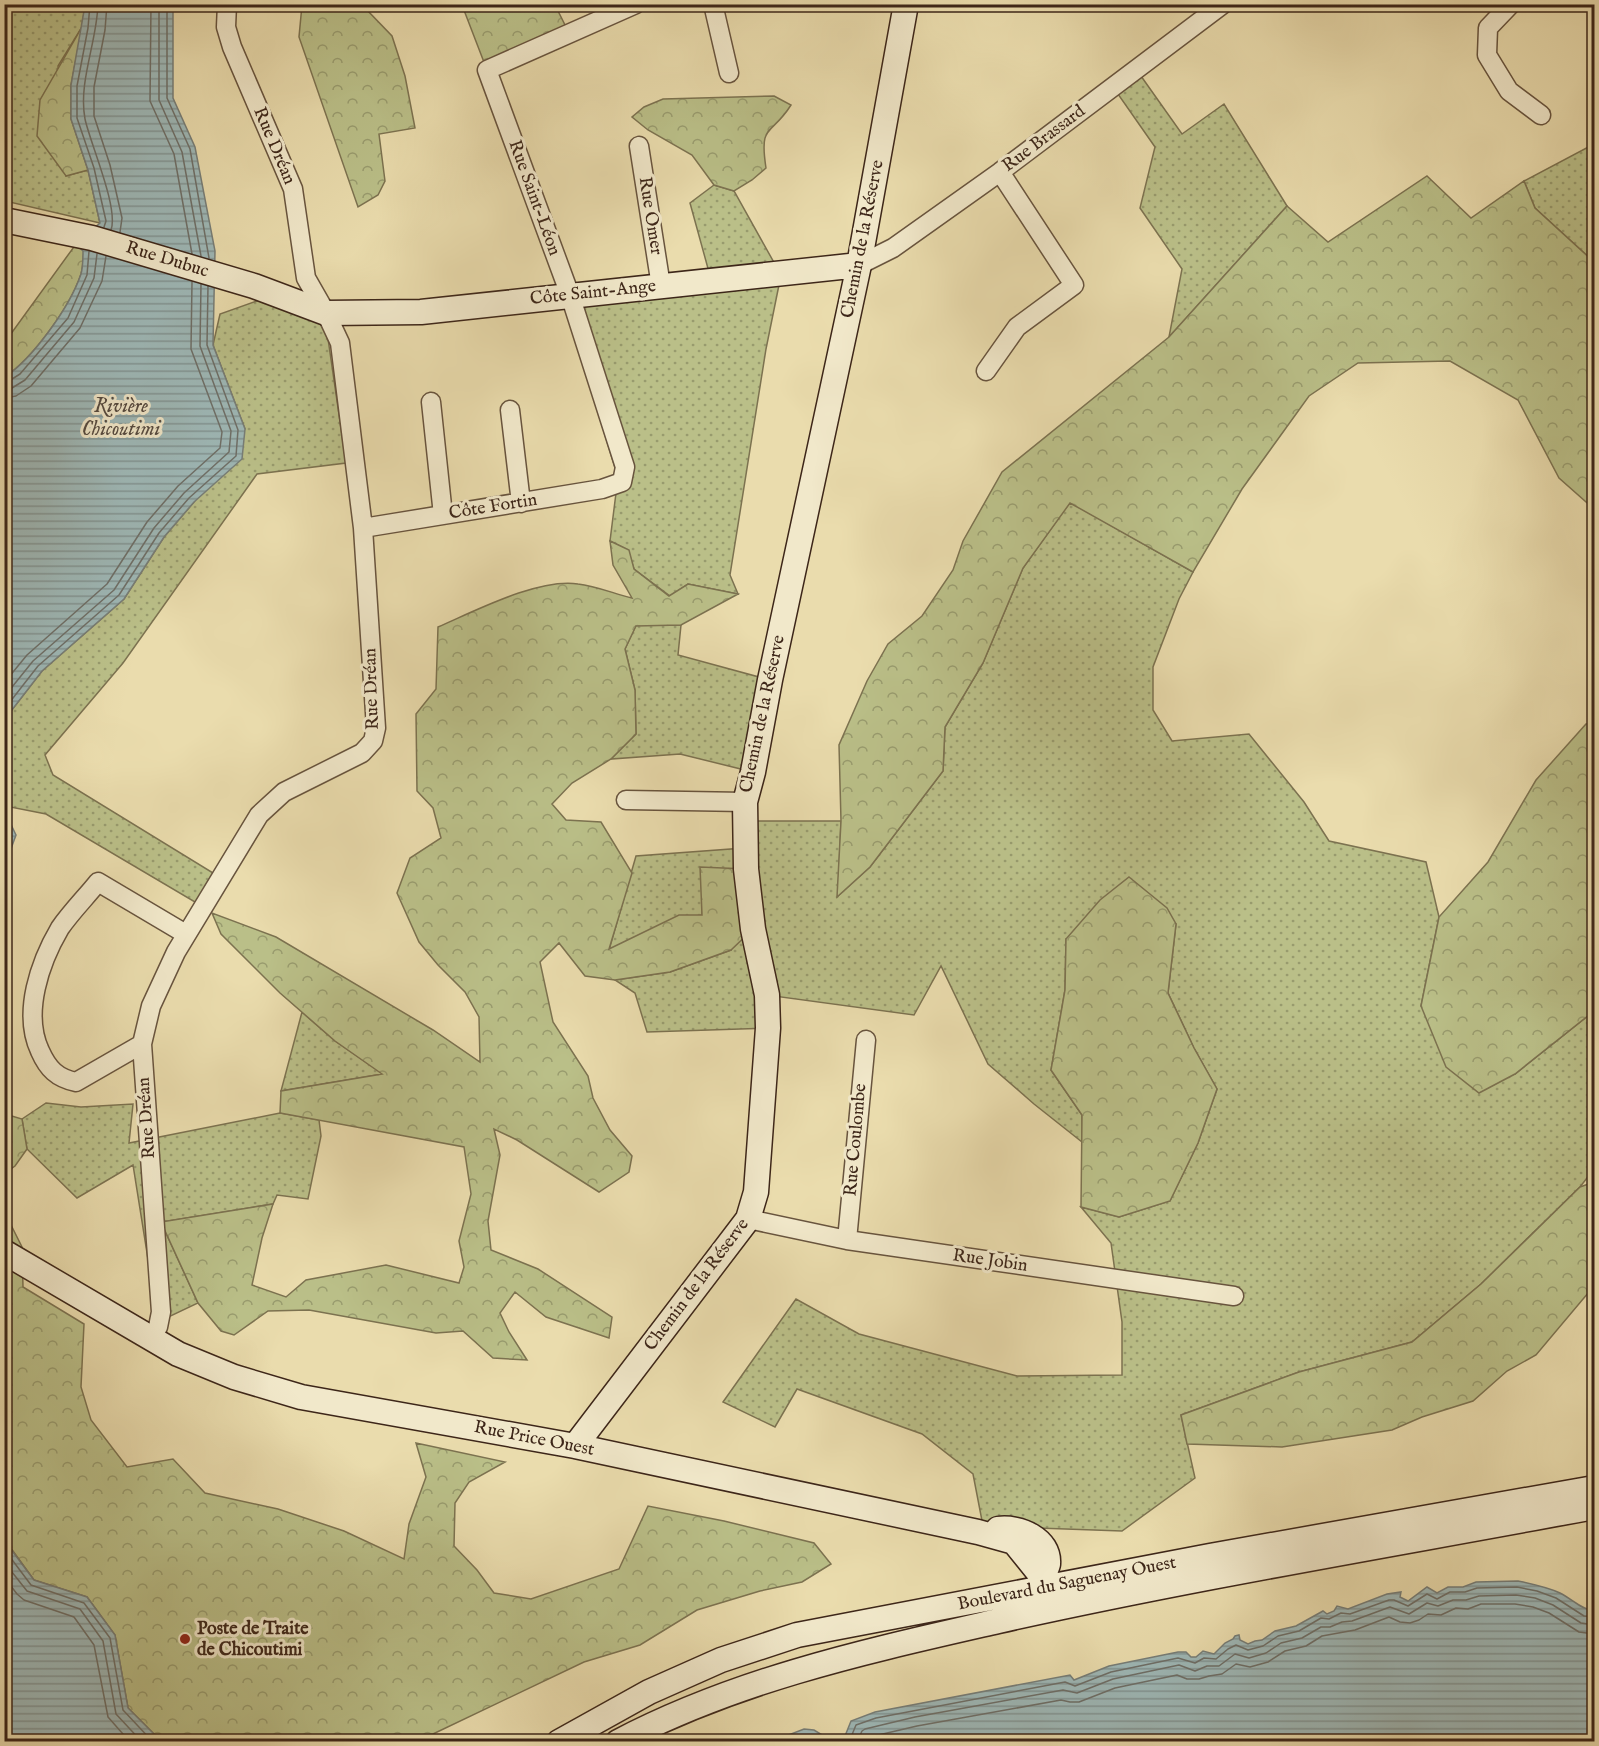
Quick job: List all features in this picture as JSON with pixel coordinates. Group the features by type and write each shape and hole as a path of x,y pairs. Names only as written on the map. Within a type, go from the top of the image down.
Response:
{"street":[{"name":"Rue Dréan","path":"151,1338 158,1327 160,1312 142,1044 151,1006 176,952 259,815 284,792 362,753 372,741 376,728 363,528 340,343 306,278 292,187 232,47 226,27 227,4"},
{"name":"Rue Saint-Léon","path":"622,482 625,467 570,295 487,70 636,4"},
{"path":"713,4 729,73"},
{"name":"Chemin de la Réserve","path":"575,1446 748,1219 756,1192 768,1028 767,995 753,929 746,869 745,802 859,265 906,4"},
{"name":"Rue Brassard","path":"859,265 893,248 1000,172 1196,12 1223,4"},
{"path":"1511,4 1488,28 1487,55 1509,91 1541,115"},
{"name":"Rue Omer","path":"639,146 661,286"},
{"path":"986,372 1017,327 1074,285 1000,172"},
{"name":"Rue Dubuc","path":"4,220 92,238 254,286 326,313"},
{"name":"Côte Saint-Ange","path":"326,313 421,312 859,265"},
{"path":"430,402 443,515"},
{"path":"510,410 521,503"},
{"name":"Côte Fortin","path":"363,528 602,489 622,482"},
{"path":"626,800 745,802"},
{"path":"142,1044 76,1082 64,1080 54,1074 36,1044 31,1012 43,964 61,928 98,882 178,930"},
{"name":"Rue Coulombe","path":"847,1240 866,1040"},
{"name":"Rue Jobin","path":"748,1219 847,1240 1234,1296"},
{"name":"Rue Price Ouest","path":"4,1252 178,1354 234,1377 301,1396 575,1446 978,1532 1004,1528 1030,1533 1047,1551 1045,1592"},
{"name":"Boulevard du Saguenay Ouest","path":"618,1742 650,1725 750,1684 866,1651 1045,1592 1210,1556 1594,1488"},
{"name":"Boulevard du Saguenay Ouest","path":"559,1742 670,1683 721,1660 797,1635 1045,1592 1594,1507"}],"green space":[{"path":"5,5 85,5 82,27 58,66 66,176 88,170 100,223 5,201"},
{"path":"302,5 369,5 367,10 392,36 405,76 415,128 379,134 385,181 378,195 358,207 299,37"},
{"path":"462,5 555,5 569,33 487,70"},
{"path":"82,27 71,85 71,119 88,170 66,176 37,136 40,100"},
{"path":"1136,69 1182,134 1224,104 1287,206 1169,337 1182,269 1140,208 1155,147 1113,87"},
{"path":"774,96 791,105 766,136 764,153 766,168 734,191 714,185 692,155 648,130 632,117 644,107 663,99"},
{"path":"1594,144 1594,262 1535,208 1524,181"},
{"path":"1427,176 1471,218 1524,181 1535,208 1594,262 1594,509 1559,478 1518,400 1450,361 1358,363 1309,396 1242,489 1193,572 1070,503 1023,568 983,663 945,727 943,771 870,867 837,897 841,821 839,745 867,681 888,644 922,616 953,570 963,541 1002,472 1169,337 1287,206 1328,242"},
{"path":"714,185 734,191 781,275 766,349 730,575 738,594 688,584 670,596 634,569 628,550 610,541 616,493 616,471 564,301 712,283 690,203"},
{"path":"76,244 84,251 83,266 76,287 60,316 38,345 5,377 5,342"},
{"path":"265,298 326,325 346,463 257,474 123,663 45,755 53,775 218,876 200,905 46,814 5,806 5,764 11,711 42,671 124,599 164,537 194,502 245,429 213,345 220,314"},
{"path":"1070,502 1193,572 1179,599 1153,667 1153,710 1172,741 1249,734 1304,802 1329,841 1426,862 1439,917 1421,1006 1515,1074 1594,1011 1594,1169 1580,1187 1481,1284 1412,1342 1299,1372 1181,1415 1195,1478 1122,1531 983,1526 973,1474 922,1434 797,1389 775,1427 723,1402 796,1299 859,1334 1017,1376 1122,1375 1122,1322 1111,1243 1081,1207 1119,1217 1170,1201 1198,1143 1217,1089 1194,1048 1168,993 1176,924 1066,939 1065,990 1051,1070 1082,1115 1082,1142 988,1064 941,966 914,1015 767,995 768,1028 647,1032 635,993 615,980 670,972 731,950 703,900 702,915 635,938 609,950 636,856 744,848 746,821 841,821 838,896 870,867 943,771 945,727 983,663 1023,568"},
{"path":"610,541 629,550 634,569 669,596 688,584 738,594 681,625 636,626 625,649 635,690 636,734 611,759 572,783 552,804 566,820 601,822 632,873 609,949 679,915 702,915 700,867 746,869 753,929 731,950 670,972 615,980 585,976 559,943 540,962 553,1022 588,1076 593,1098 610,1130 632,1156 629,1172 599,1192 517,1140 494,1129 500,1155 488,1221 491,1250 538,1269 612,1317 609,1338 546,1317 515,1292 500,1313 527,1360 493,1358 463,1331 436,1333 309,1310 268,1311 234,1335 221,1331 198,1303 161,1222 273,1204 262,1238 252,1285 286,1297 306,1280 386,1265 459,1283 464,1267 459,1241 471,1194 464,1147 280,1113 281,1091 382,1074 335,1041 280,993 221,934 212,913 276,937 433,1030 480,1062 479,1017 465,992 419,942 397,893 410,858 441,838 433,808 417,791 416,714 436,689 438,627 507,597 562,583 592,586 632,598 613,565"},
{"path":"636,625 681,625 678,655 770,680 753,772 680,754 611,759 636,734 635,690 625,649"},
{"path":"1594,723 1594,1011 1515,1074 1479,1093 1446,1067 1421,1006 1439,917 1488,862 1536,780 1586,724"},
{"path":"1129,877 1167,908 1176,924 1168,993 1194,1048 1217,1089 1198,1143 1170,1201 1119,1217 1081,1207 1082,1115 1051,1070 1065,990 1066,939 1100,900"},
{"path":"302,1012 335,1041 383,1074 281,1091"},
{"path":"46,1103 81,1107 133,1104 129,1143 280,1113 319,1120 321,1136 308,1199 277,1195 273,1204 161,1222 198,1303 158,1322 133,1165 77,1198 27,1149 22,1119"},
{"path":"5,1114 22,1119 27,1149 15,1166 5,1173"},
{"path":"1594,1182 1594,1286 1536,1355 1507,1371 1473,1401 1422,1417 1392,1430 1282,1447 1187,1444 1181,1415 1299,1372 1412,1342 1481,1284 1580,1187"},
{"path":"4,1211 22,1247 23,1287 84,1324 81,1387 91,1420 127,1467 173,1459 205,1493 278,1509 344,1531 404,1559 409,1524 426,1477 416,1443 505,1462 469,1482 455,1503 454,1546 477,1570 494,1593 531,1599 619,1569 648,1506 724,1521 814,1543 831,1564 802,1582 760,1591 697,1610 640,1645 584,1662 433,1734 408,1741 161,1741 128,1708 115,1635 87,1597 34,1580 5,1540"}],"water":[{"name":"Rivière Chicoutimi","path":"85,5 177,5 173,11 173,98 195,147 215,251 213,345 245,429 242,459 194,502 164,537 124,599 42,671 11,711 5,764 5,377 27,358 60,316 82,271 83,251 76,244 100,223 88,170 71,119 71,85"},
{"path":"5,812 16,835 5,865"},
{"path":"4,1540 34,1580 87,1597 115,1635 128,1708 161,1741 14,1742 5,1734"},
{"path":"1518,1581 1555,1591 1585,1609 1594,1611 1594,1741 843,1741 851,1721 875,1712 1070,1675 1074,1680 1109,1666 1178,1652 1186,1652 1191,1657 1196,1657 1203,1651 1214,1654 1235,1636 1239,1635 1240,1640 1248,1644 1262,1640 1275,1631 1296,1626 1323,1611 1327,1614 1334,1611 1337,1606 1348,1609 1387,1594 1401,1592 1400,1597 1408,1601 1427,1587 1437,1593 1448,1587 1463,1587 1476,1582"},
{"path":"804,1729 814,1730 827,1738 833,1736 834,1741 773,1741"}],"place":[{"name":"Poste de Traite de Chicoutimi","path":"185,1639"}]}
